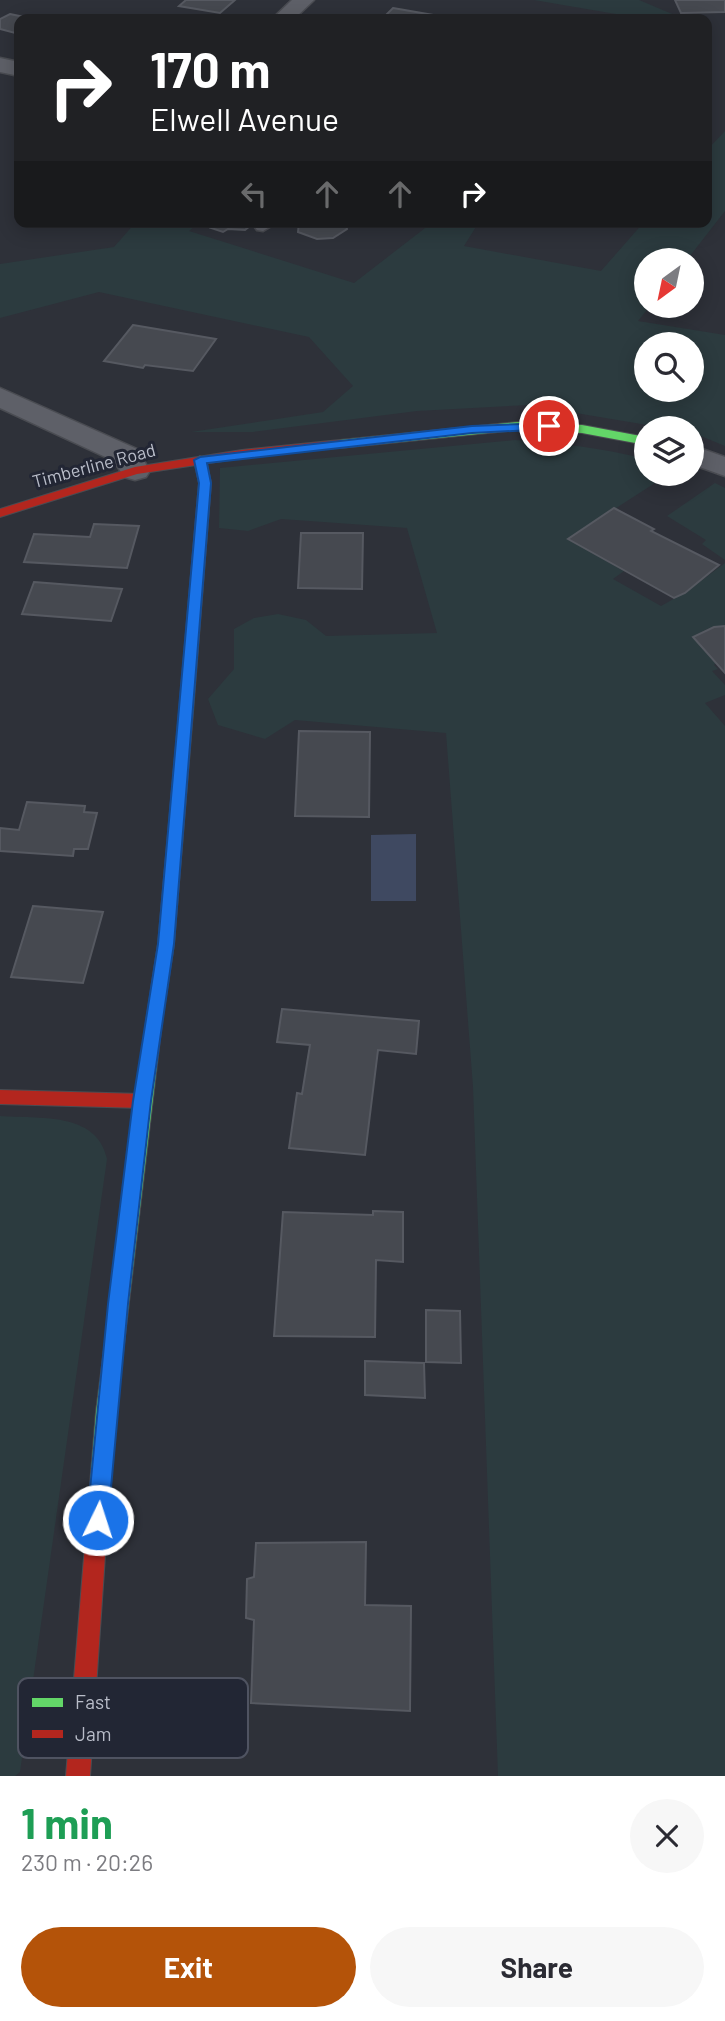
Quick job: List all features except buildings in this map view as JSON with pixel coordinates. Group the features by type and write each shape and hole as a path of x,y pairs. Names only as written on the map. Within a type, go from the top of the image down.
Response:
{"street":[{"path":"288,14 304,0"},
{"path":"0,397 126,456 135,471"},
{"name":"Timberline Road","path":"0,513 135,471 200,460 518,426 582,429 634,439"},
{"path":"704,459 725,467"},
{"path":"86,1678 106,1412 142,1101 166,944 205,483 200,460"},
{"path":"0,1097 142,1101"},
{"path":"78,1776 79,1758"}],"shaded area":[{"path":"534,0 639,0 672,14 616,14"},
{"path":"725,131 725,211 712,228 712,145"},
{"path":"131,228 193,228 189,231 354,283 425,228 475,228 464,246 601,271 639,228 712,228 696,248 634,248 634,318 640,318 638,321 725,335 725,446 704,437 704,416 634,416 634,423 528,405 417,411 253,432 191,432 323,412 353,386 309,337 99,292 0,318 0,264 114,247"},
{"path":"515,440 581,446 630,455 634,456 634,486 650,486 568,539 624,571 613,579 661,606 686,592 725,563 725,626 707,629 693,637 716,663 714,665 718,669 712,671 725,685 725,695 705,703 725,726 725,1776 498,1776 473,1087 446,733 295,720 265,739 218,725 208,699 234,669 234,629 254,618 278,614 306,620 326,636 437,633 407,528 281,519 248,531 219,528 220,468"},
{"path":"715,483 725,488 725,560 702,544 706,540 667,516"},
{"path":"0,1116 48,1118 79,1125 91,1132 101,1143 107,1159 33,1678 18,1678 18,1758 22,1758 20,1772 15,1776 0,1776"}],"water":[{"path":"416,834 416,901 371,901 371,835"}],"traffic: fast":[{"path":"340,444 518,426 582,429 634,439"},
{"path":"186,712 205,483 200,460"},
{"path":"99,1497 106,1412 154,1022"}],"traffic: jam":[{"path":"0,513 135,471 242,454 340,444"},
{"path":"154,1022 166,944 186,712"},
{"path":"0,1097 142,1101"},
{"path":"85,1678 99,1497"},
{"path":"78,1776 79,1758"}],"route":[{"path":"98,1520 118,1304 142,1101 166,944 205,483 200,460 472,430 549,426"}]}
